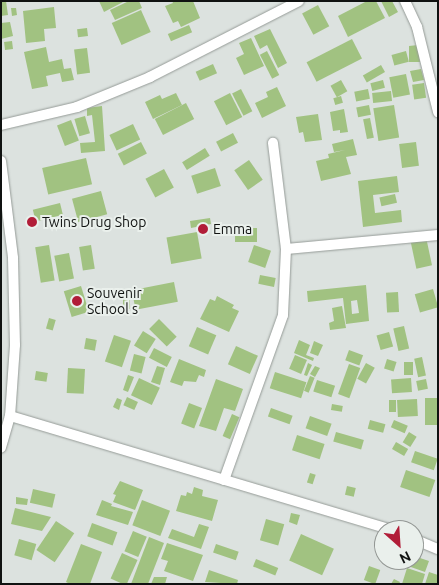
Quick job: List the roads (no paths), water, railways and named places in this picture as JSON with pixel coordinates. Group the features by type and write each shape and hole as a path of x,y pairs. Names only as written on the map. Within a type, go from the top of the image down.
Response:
{"street":[{"path":"1,125 77,107 150,77 299,1"},
{"path":"405,1 417,27 438,112"},
{"path":"224,480 283,315 286,249 273,143"},
{"path":"1,161 13,258 16,345 10,416 1,448"},
{"path":"286,249 438,235"},
{"path":"1,259 13,258"},
{"path":"10,416 374,524"},
{"path":"424,543 438,549"}],"place":[{"name":"Twins Drug Shop","path":"32,222"},
{"name":"Emma","path":"203,229"},
{"name":"Souvenir School s","path":"77,301"}]}
